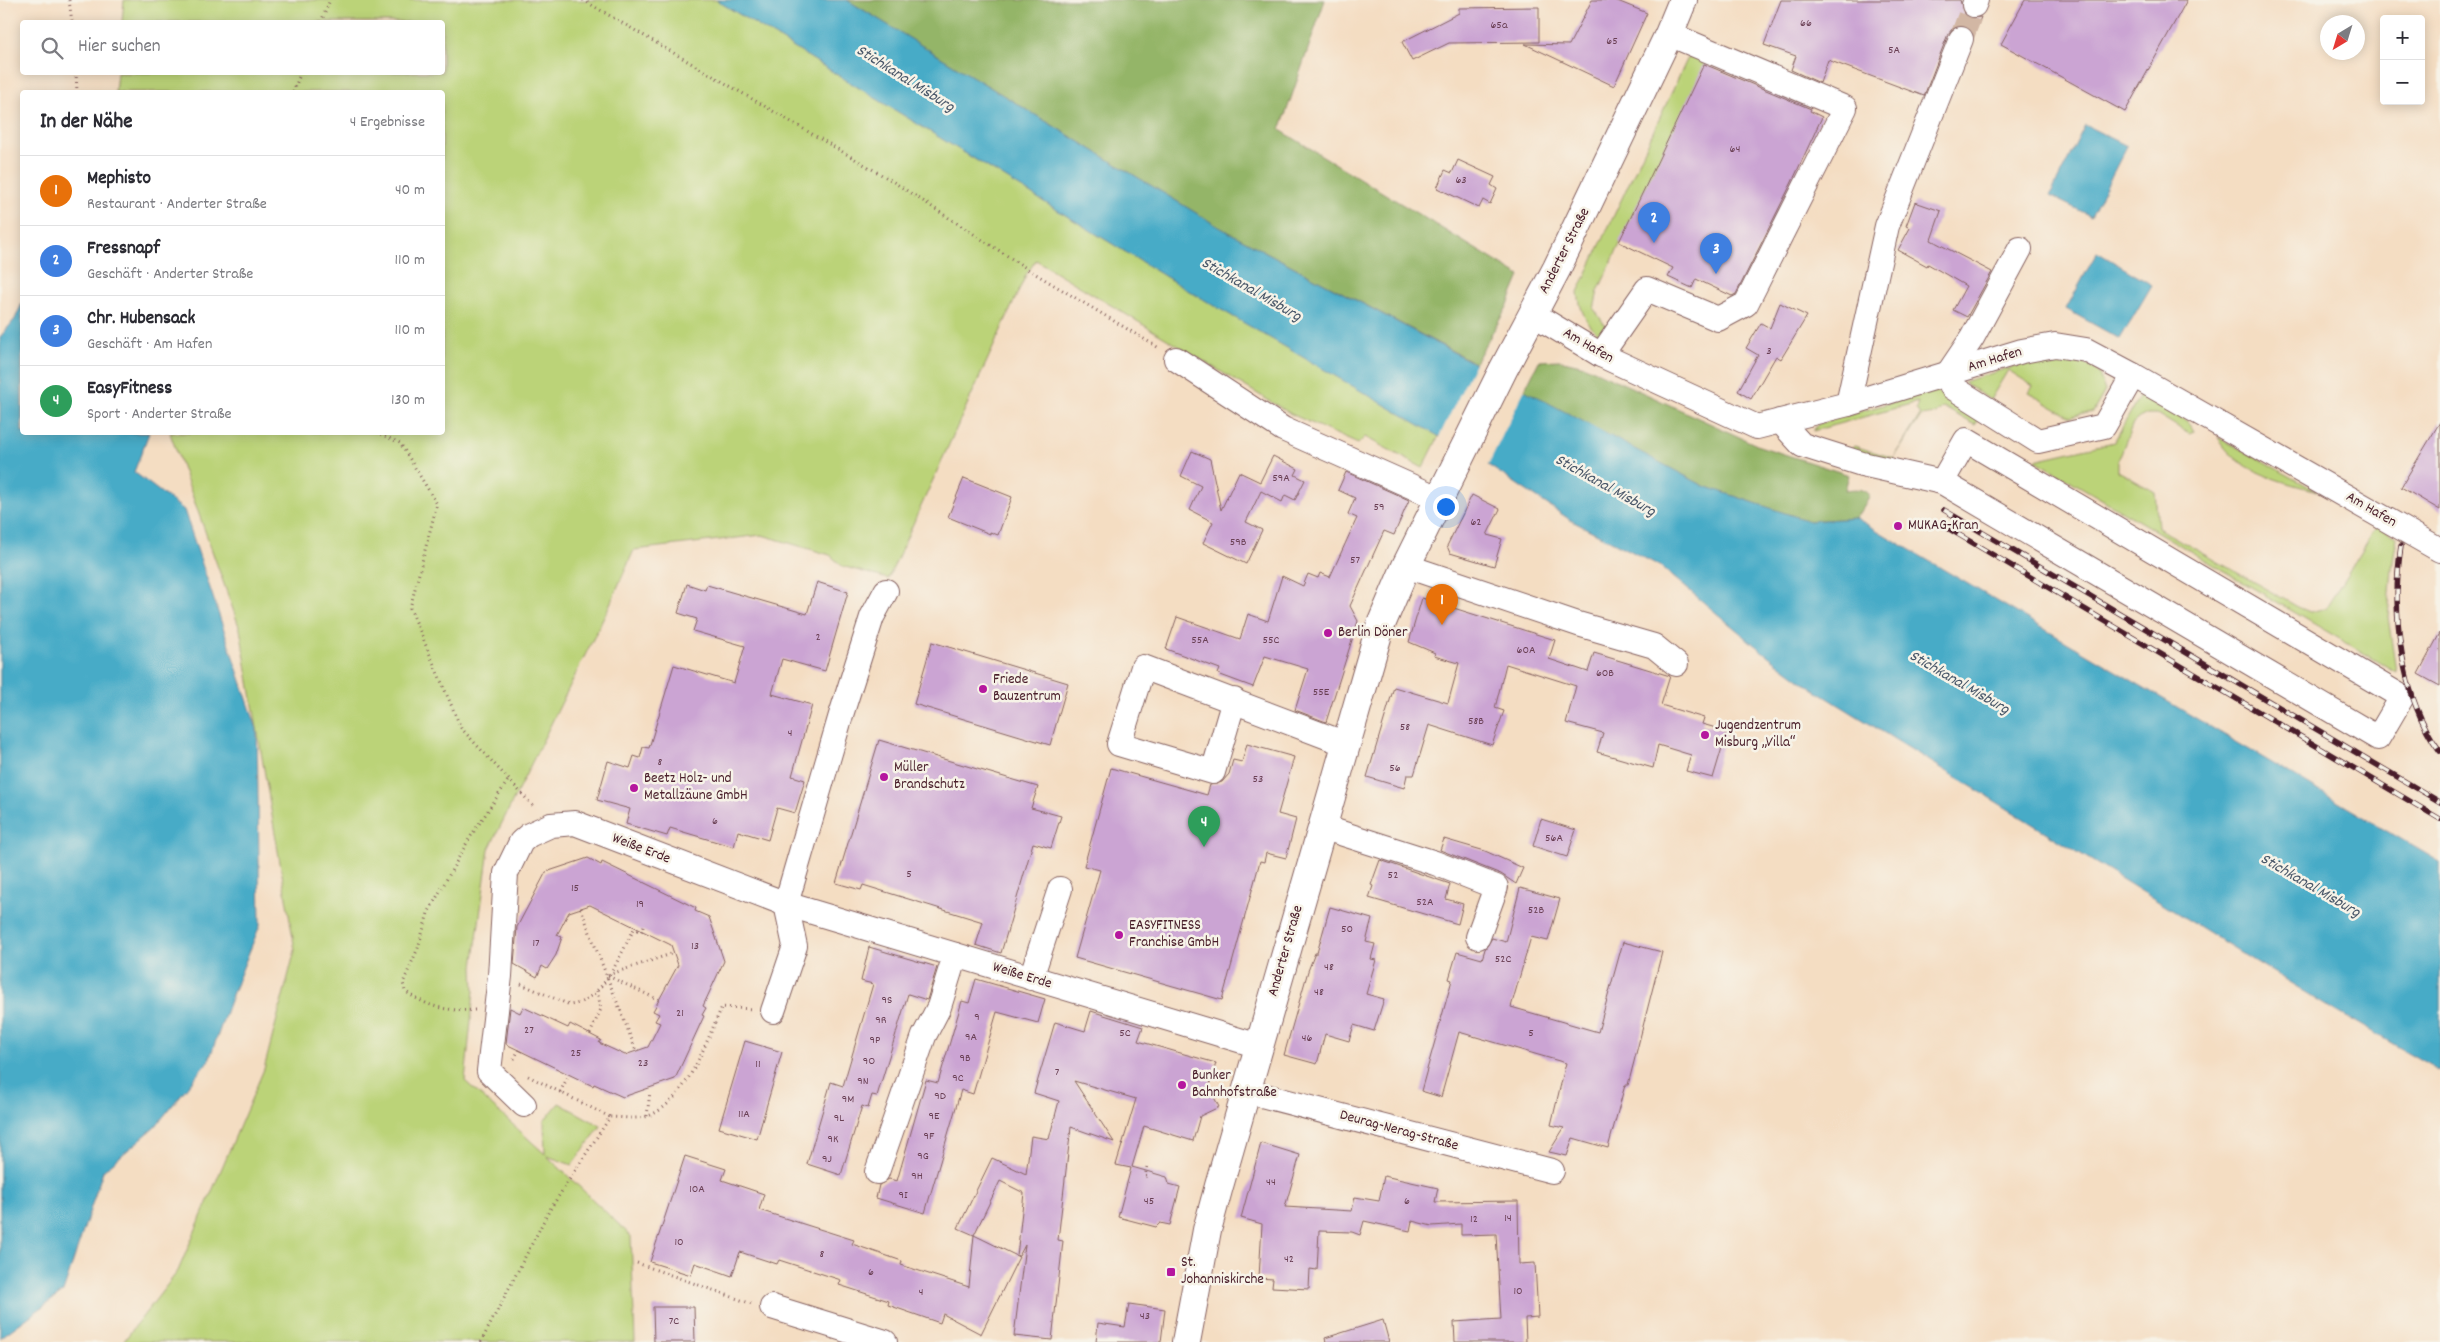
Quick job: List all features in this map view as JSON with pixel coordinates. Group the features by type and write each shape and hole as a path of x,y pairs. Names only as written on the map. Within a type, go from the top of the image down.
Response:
{"main road":[{"name":"Anderter Straße","path":"1186,1342 1207,1230 1380,627 1406,566 1601,178 1669,34 1680,1"}],"street":[{"path":"1601,355 1647,289 1718,319 1746,304 1845,108 1669,34"},
{"path":"1848,404 1887,226 1961,39"},
{"path":"2020,249 1972,338 1947,375 1952,387 2038,441 2104,426 2133,375"},
{"name":"Am Hafen","path":"1533,314 1601,355 1757,428 1848,404 2022,351 2055,345 2086,350 2440,550"},
{"path":"1176,359 1283,429 1440,499"},
{"path":"1780,422 1802,445 1862,464 1942,482 2378,738 2402,697 1966,440 1942,482"},
{"path":"1406,566 1578,624 1654,646 1676,664"},
{"path":"773,1011 795,946 786,904 869,626 886,591"},
{"path":"1234,700 1213,772 1119,744 1143,666 1234,700 1346,744"},
{"name":"Weiße Erde","path":"551,825 574,824 786,904 1259,1046"},
{"path":"524,1105 489,1072 496,1010 495,978 506,873 521,842 529,835 551,825"},
{"path":"1322,827 1496,886 1478,936"},
{"path":"1031,978 1060,889"},
{"path":"877,1172 924,1036 939,1007 955,955"},
{"name":"Deurag-Nerag-Straße","path":"1246,1091 1552,1171"},
{"path":"761,1306 885,1342"}],"path":[{"path":"69,0 72,20"},
{"path":"322,20 330,0"},
{"path":"583,0 889,179 1028,270 1176,359"},
{"path":"76,75 77,90"},
{"path":"294,90 300,75"},
{"path":"383,435 400,443 437,504 410,608 462,728 551,825"},
{"path":"496,1010 451,1010 423,1004 405,991 403,983 418,948 428,913 469,839 509,779"},
{"path":"580,908 600,962 608,975 636,1051"},
{"path":"495,978 570,1005 584,1000 597,991 634,929 641,932 644,926"},
{"path":"608,975 674,953"},
{"path":"608,975 659,1000"},
{"path":"590,1034 601,1009 597,991"},
{"path":"526,1075 610,1117 647,1117 670,1103 692,1072 722,1007 773,1011"},
{"path":"510,1067 518,1050"},
{"path":"560,1092 569,1075"},
{"path":"647,1117 650,1092"},
{"path":"481,1342 548,1211 610,1117"},
{"path":"1147,1167 1145,1176 1149,1177"},
{"path":"636,1263 761,1306"}],"green space":[{"path":"124,0 716,0 1184,288 1439,436 1423,468 1365,437 1358,444 1291,414 1036,260 1026,275 888,579 842,566 830,555 762,535 634,550 606,613 489,849 473,967 474,991 465,1081 545,1154 544,1121 559,1103 601,1126 572,1165 547,1156 631,1236 635,1342 123,1342 178,1271 264,1069 295,950 240,629 171,435 445,435 445,90 115,90 117,75 445,75 445,20 122,20"},
{"path":"847,0 1325,0 1280,130 1520,276 1507,307 1475,363 1219,227"},
{"path":"1692,49 1708,58 1598,291 1594,309 1609,331 1601,336 1591,327 1585,317 1580,305 1578,292"},
{"path":"2057,358 2081,362 2098,371 2105,391 2093,412 2070,417 2029,393 2033,386 2008,370 1990,400 1963,382 2024,363"},
{"path":"1559,360 1585,366 1759,446 1849,475 1845,490 1863,490 1868,493 1869,498 1856,518 1809,521 1704,486 1524,391 1539,361"},
{"path":"1934,390 1980,418 1975,425 1943,407 1936,414 1921,416 1895,456 1920,415 1916,409 1918,402 1813,431 1818,424"},
{"path":"2141,394 2186,420 2194,432 2189,434 2157,414 2147,414 2133,423 2118,461 2118,471 2155,492 2158,528 2298,607 2310,612 2326,608 2377,526 2397,537 2392,568 2388,617 2396,672 2035,460 2114,442"},
{"path":"2218,437 2317,491 2289,484 2248,467 2226,449"},
{"path":"1854,446 1894,458 1892,461 1853,450 1852,448"}],"water":[{"name":"Stichkanal Misburg","path":"716,0 847,0 1219,227 1704,486 1809,521 1856,518 2440,862 2440,1071 2336,1011 1813,689 1763,652 1660,566 1572,521 1488,465 1184,288"},
{"path":"2085,125 2127,146 2091,216 2050,196"},
{"path":"2097,252 2152,285 2120,339 2066,309"},
{"path":"20,308 20,435 148,435 134,472 184,510 257,729 260,925 209,1060 155,1127 103,1171 63,1292 0,1338 0,337 15,319"}],"pier":[{"path":"1476,361 1525,389 1487,467 1438,439"}],"building":[{"path":"1592,0 1615,0 1647,13 1614,86 1525,44 1569,45"},
{"path":"1781,0 1960,0 1964,14 1969,18 1981,17 1974,35 1966,26 1959,25 1948,34 1924,96 1828,60 1820,83 1791,70 1796,56 1764,45"},
{"path":"2025,0 2187,0 2125,112 2001,44"},
{"path":"1539,7 1539,42 1449,43 1412,61 1402,42 1459,13 1459,8"},
{"path":"1704,64 1811,109 1810,111 1822,117 1736,294 1732,296 1696,279 1692,288 1668,277 1673,268 1619,242"},
{"path":"1458,160 1495,177 1491,185 1497,189 1490,204 1483,200 1479,208 1437,188 1445,170 1452,173"},
{"path":"1915,202 1941,211 1931,240 1992,272 1967,317 1953,310 1966,286 1928,264 1927,266 1898,250 1910,228 1906,226"},
{"path":"1780,303 1807,316 1781,359 1776,356 1751,399 1738,391 1758,355 1746,348 1761,323 1770,328"},
{"path":"2440,422 2440,510 2401,487"},
{"path":"1192,451 1210,459 1221,510 1239,472 1260,482 1273,456 1298,469 1295,475 1305,480 1295,500 1285,495 1282,502 1261,491 1246,522 1262,530 1246,564 1203,543 1213,522 1190,510 1201,486 1181,476"},
{"path":"1346,472 1409,500 1394,535 1384,531 1350,606 1358,621 1326,722 1295,710 1308,669 1265,656 1253,687 1218,674 1220,669 1166,649 1177,617 1240,639 1248,614 1268,621 1282,576 1303,586 1308,574 1318,578 1320,573 1330,577 1357,518 1348,514 1355,498 1338,490"},
{"path":"964,478 1012,497 998,535 990,532 990,534 948,517"},
{"path":"1472,495 1500,509 1487,535 1502,539 1494,566 1450,553 1447,546"},
{"path":"817,582 848,592 825,671 782,659 772,694 812,705 792,776 805,780 795,813 777,808 768,840 738,831 734,847 670,828 667,836 626,824 630,809 597,800 608,761 630,768 634,756 640,758 643,747 649,748 674,665 734,683 745,646 693,631 697,619 678,613 687,584 705,590 707,585 807,614"},
{"path":"1422,598 1555,640 1549,659 1588,672 1594,653 1670,676 1661,705 1704,718 1702,724 1727,731 1713,778 1686,771 1691,755 1658,745 1653,768 1597,752 1603,733 1566,723 1576,686 1506,664 1495,708 1504,711 1492,745 1429,725 1414,775 1407,775 1404,788 1367,777 1394,687 1448,703 1459,663 1434,656 1435,653 1409,642"},
{"path":"2440,633 2440,686 2418,674"},
{"path":"932,642 1068,683 1050,745 914,704"},
{"path":"879,740 1038,787 1031,808 1061,816 1051,848 1033,843 1001,953 976,945 983,922 863,885 861,890 836,883"},
{"path":"1247,744 1294,757 1278,814 1296,819 1286,858 1266,853 1264,862 1260,861 1222,1000 1075,958 1100,870 1084,866 1111,768 1207,795 1210,785 1222,782 1229,774 1233,760 1242,762"},
{"path":"1541,819 1576,830 1567,857 1533,846"},
{"path":"1444,839 1485,851 1523,868 1516,884 1501,874 1440,850"},
{"path":"588,858 601,865 602,862 696,908 695,911 709,917 724,961 703,1006 706,1008 702,1015 704,1016 675,1079 623,1097 594,1084 593,1086 506,1044 510,1008 520,1013 523,1007 568,1028 570,1024 601,1040 599,1043 625,1055 648,1047 660,1023 655,1021 659,1014 653,1011 678,965 671,945 590,905 569,912 557,935 562,937 556,955 547,969 542,966 537,977 514,964 517,927 546,872"},
{"path":"1380,860 1450,884 1446,899 1463,904 1458,924 1369,898 1373,886 1371,885"},
{"path":"1520,888 1560,899 1548,941 1531,937 1511,1007 1598,1032 1623,942 1662,952 1628,1085 1625,1085 1608,1148 1573,1138 1567,1156 1549,1152 1564,1128 1551,1125 1566,1063 1459,1032 1441,1097 1421,1091 1452,980 1449,979 1457,952 1482,959 1485,949 1492,938 1506,942"},
{"path":"1330,907 1372,919 1366,942 1375,944 1371,959 1376,960 1366,994 1384,999 1374,1031 1354,1025 1349,1041 1325,1034 1317,1064 1284,1055 1308,971 1315,953 1317,953"},
{"path":"869,947 937,967 927,1000 908,994 877,1096 872,1095 868,1108 862,1106 841,1175 807,1164 831,1082 843,1086 873,984 861,981"},
{"path":"976,979 1045,999 1038,1023 997,1012 973,1094 961,1090 925,1213 876,1198 879,1185 889,1179 897,1181 926,1080 938,1083 962,1001 969,1003"},
{"path":"1091,1011 1143,1027 1138,1041 1216,1063 1209,1087 1219,1107 1200,1116 1193,1141 1144,1126 1132,1167 1167,1177 1169,1184 1180,1187 1170,1225 1160,1223 1156,1227 1118,1217 1131,1168 1116,1165 1136,1099 1074,1081 1114,1142 1071,1127 1058,1240 1063,1241 1052,1340 1014,1336 1025,1245 1019,1256 1017,1256 1024,1193 1000,1181 974,1235 958,1228 992,1158 1026,1174 1031,1136 1049,1139 1059,1101 1034,1093 1055,1022 1085,1031"},
{"path":"745,1041 782,1052 757,1139 719,1128"},
{"path":"1261,1143 1300,1155 1285,1207 1352,1211 1355,1197 1379,1201 1384,1176 1438,1188 1435,1202 1518,1201 1519,1264 1535,1263 1538,1317 1525,1318 1526,1342 1455,1342 1454,1322 1501,1319 1496,1234 1461,1235 1461,1224 1432,1226 1412,1221 1410,1231 1364,1221 1360,1235 1352,1232 1319,1231 1317,1270 1310,1269 1309,1289 1272,1287 1273,1279 1259,1278 1262,1224 1241,1218"},
{"path":"685,1156 726,1169 722,1180 764,1194 759,1210 854,1240 852,1244 902,1261 901,1265 969,1287 974,1235 1019,1257 981,1334 943,1314 940,1323 888,1305 889,1301 839,1285 841,1280 779,1260 777,1264 740,1252 732,1276 695,1263 691,1275 650,1262"},
{"path":"1129,1304 1165,1309 1161,1342 1096,1342 1098,1323 1125,1327"},
{"path":"653,1307 694,1307 695,1342 654,1342"},
{"path":"1383,1320 1389,1342 1326,1342 1325,1338"}],"tunnel":[{"path":"1961,39 1974,5"}],"railway":[{"path":"1944,510 2440,802"},
{"path":"1939,523 2440,819"},
{"path":"2401,546 2397,597 2398,625 2407,679 2426,729 2440,751"}],"place":[{"name":"Fressnapf","path":"1654,243"},
{"name":"Chr. Hubensack","path":"1716,274"},
{"name":"MUKAG-Kran","path":"1898,526"},
{"name":"Mephisto","path":"1442,625"},
{"name":"Berlin Döner","path":"1328,633"},
{"name":"Friede Bauzentrum","path":"983,689"},
{"name":"Jugendzentrum Misburg „Villa“","path":"1705,735"},
{"name":"Müller Brandschutz","path":"884,777"},
{"name":"Beetz Holz- und Metallzäune GmbH","path":"634,788"},
{"name":"EasyFitness","path":"1204,847"},
{"name":"EASYFITNESS Franchise GmbH","path":"1119,935"},
{"name":"Bunker Bahnhofstraße","path":"1182,1085"},
{"name":"St. Johanniskirche","path":"1171,1272"}]}
